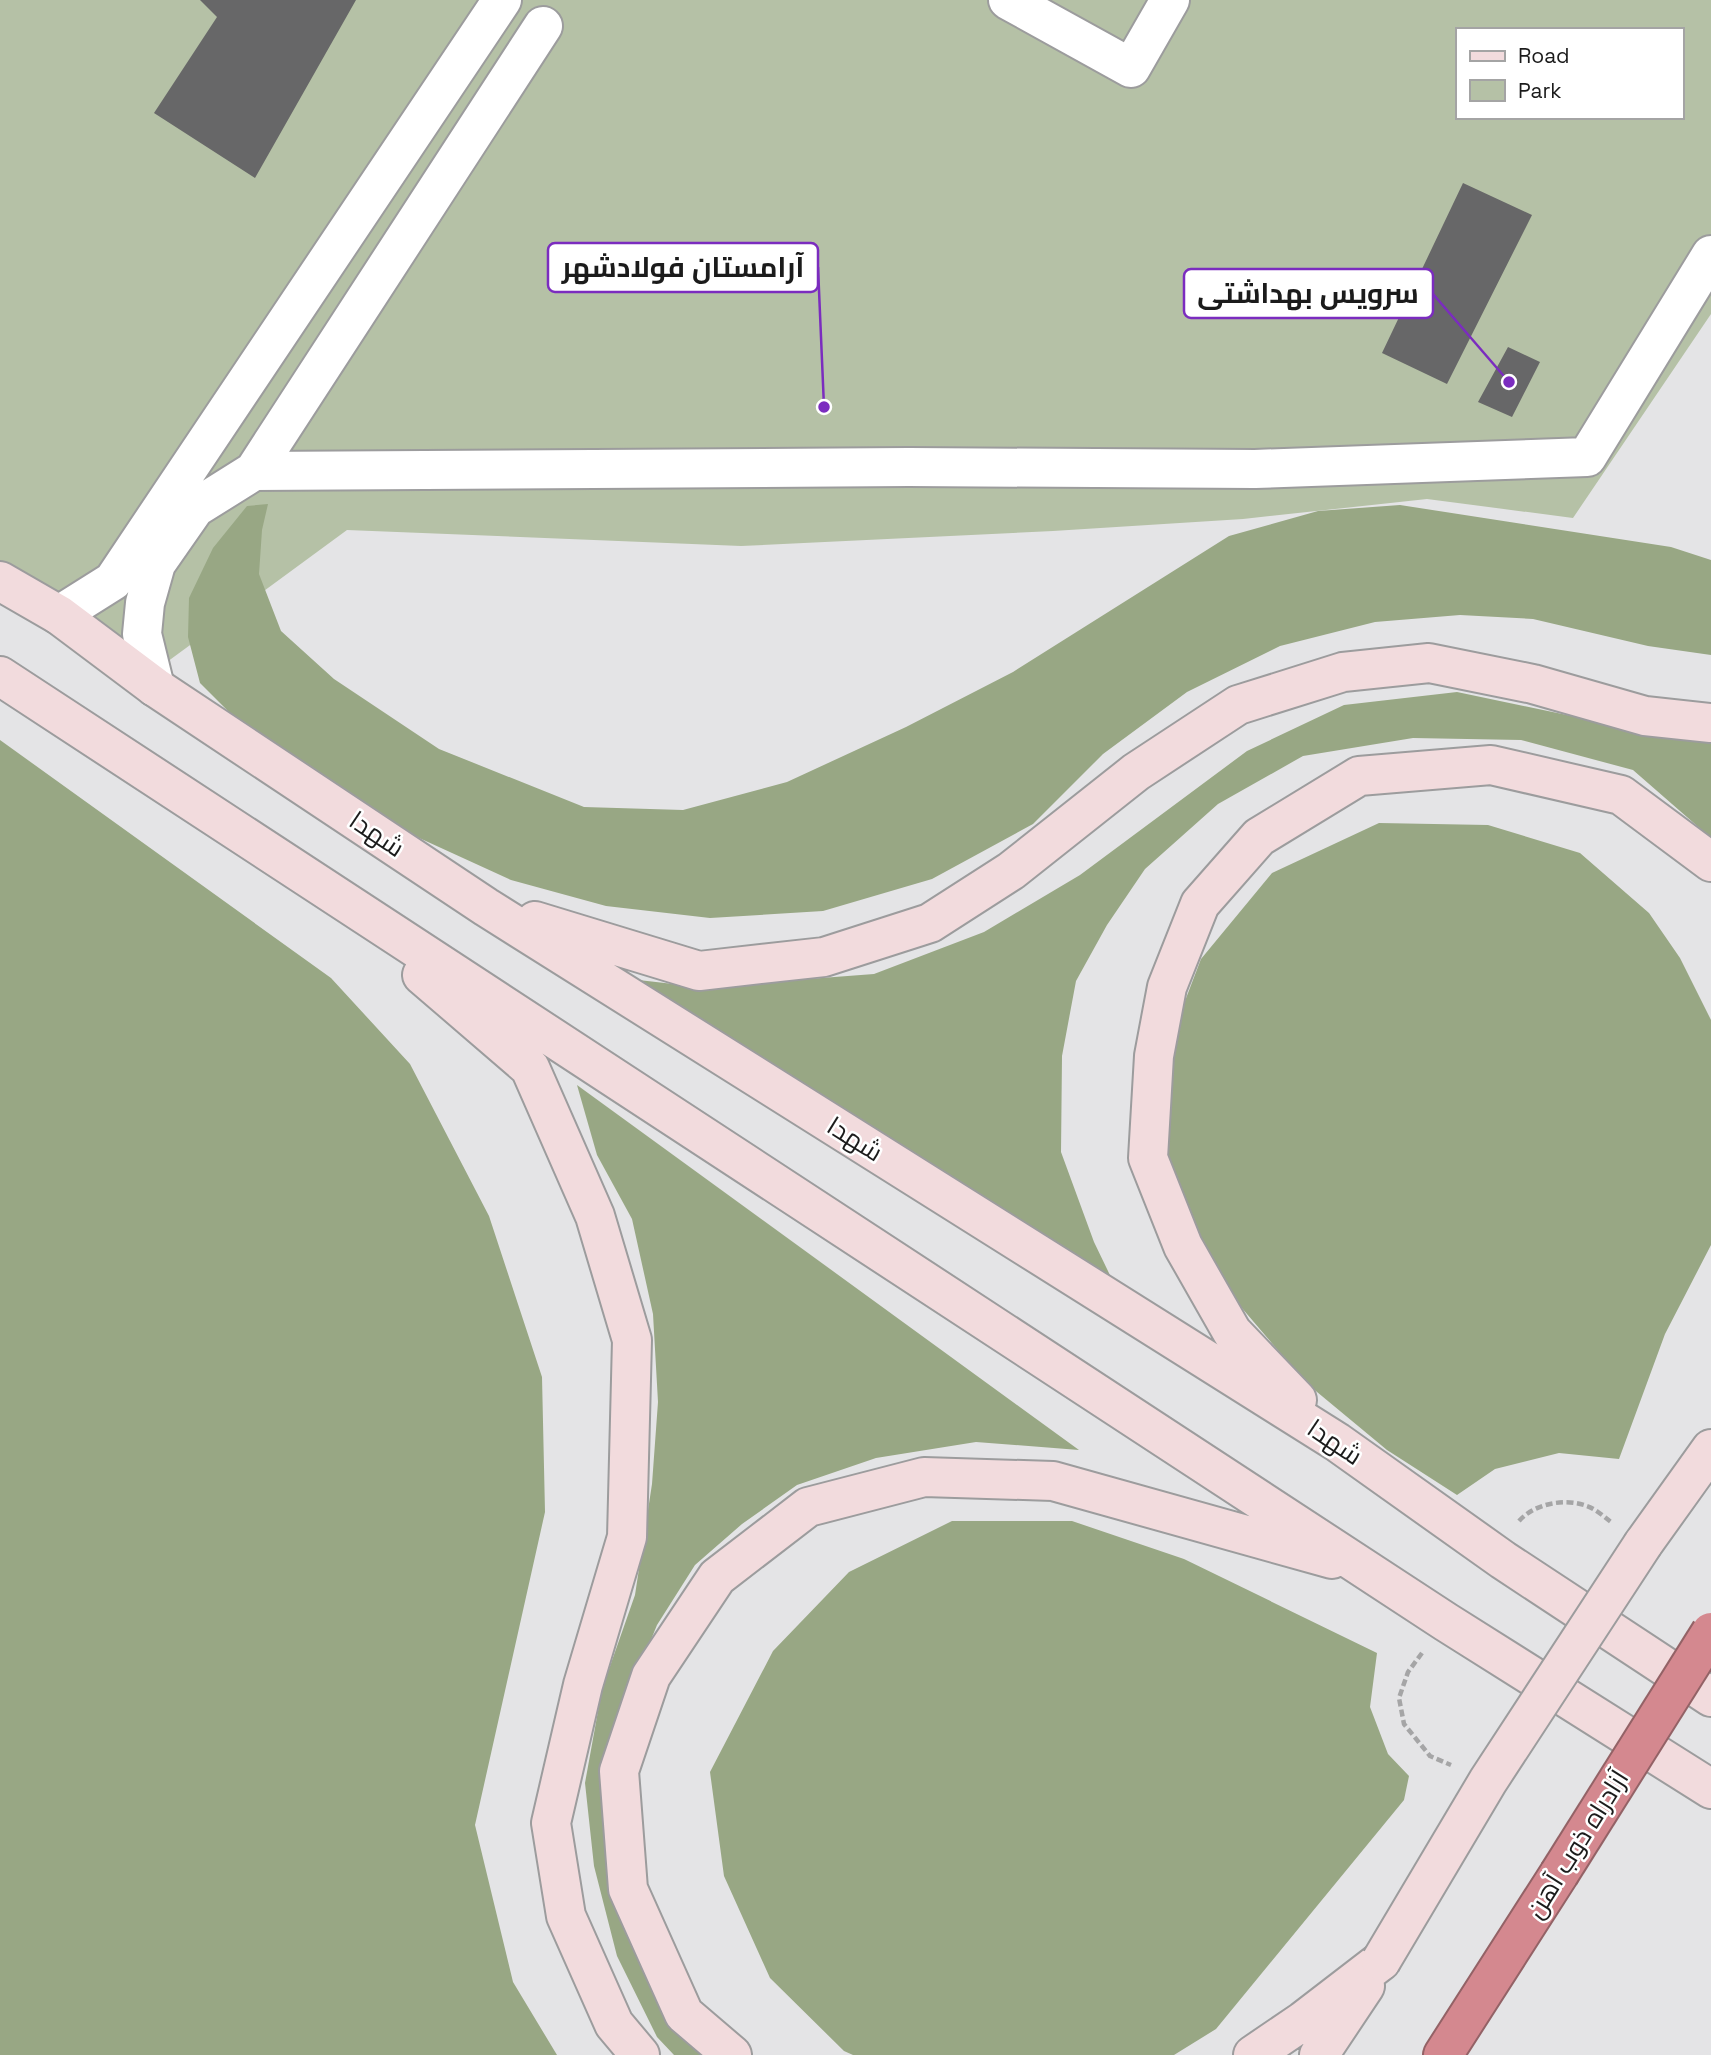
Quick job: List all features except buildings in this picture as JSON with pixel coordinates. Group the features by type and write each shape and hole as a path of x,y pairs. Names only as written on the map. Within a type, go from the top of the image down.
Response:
{"highway":[{"name":"آزادراه ذوب آهن","path":"1443,2055 1711,1632"}],"main road":[{"name":"شهدا","path":"0,581 59,615 155,687 486,907 1337,1442 1503,1560 1711,1697"},
{"path":"486,907 699,971 824,957 930,923 1011,871 1136,772 1238,705 1343,672 1429,663 1533,684 1645,716 1711,723"},
{"path":"0,676 1446,1622 1711,1789"},
{"path":"1337,1442 1232,1332 1183,1246 1148,1158 1154,1056 1167,987 1200,904 1259,837 1359,776 1492,765 1621,795 1711,862"},
{"path":"382,924 412,965 530,1068 594,1216 632,1340 627,1537 583,1685 551,1823 566,1916 614,2024 640,2055"},
{"path":"1319,2055 1381,1961 1488,1782 1643,1544 1711,1449"},
{"path":"732,2055 684,2014 628,1889 619,1770 652,1676 717,1577 808,1507 923,1477 1053,1481 1368,1569"},
{"path":"1253,2055 1303,2021 1381,1961"}],"street":[{"path":"59,615 113,581 502,0"},
{"path":"1008,0 1131,68 1170,0"},
{"path":"155,687 142,634 145,603 156,564 195,508 254,471 543,26"},
{"path":"254,471 1255,468 1587,457 1711,254"}],"path":[{"path":"1503,1560 1520,1518 1540,1506 1565,1501 1589,1506 1643,1544"},
{"path":"1446,1622 1408,1672 1399,1698 1404,1724 1430,1756 1488,1782"}],"green space":[{"path":"0,0 1711,0 1711,314 1573,518 1427,499 1243,519 741,546 347,530 156,670 0,565"},
{"path":"268,504 262,530 259,574 281,631 334,679 439,749 584,807 683,810 787,782 906,727 1013,672 1229,536 1318,511 1400,505 1671,547 1711,560 1711,655 1648,646 1533,619 1460,615 1375,622 1280,646 1187,692 1103,754 1033,824 932,879 823,911 710,918 606,906 511,880 417,837 245,728 200,683 188,637 189,598 213,548 247,506"},
{"path":"1457,692 1667,736 1711,738 1711,838 1633,770 1521,740 1413,738 1303,756 1218,804 1145,869 1107,925 1076,981 1062,1056 1061,1152 1094,1242 1134,1325 595,975 682,985 754,983 874,974 984,932 1080,875 1247,751 1344,705"},
{"path":"0,740 331,978 410,1064 489,1216 542,1377 545,1512 475,1825 513,1982 557,2055 0,2055"},
{"path":"1379,823 1488,825 1580,853 1649,913 1680,958 1711,1020 1711,1245 1665,1334 1619,1459 1559,1453 1495,1469 1457,1495 1387,1450 1305,1382 1206,1266 1159,1143 1172,1035 1201,959 1272,873"},
{"path":"577,1085 1079,1450 976,1442 876,1458 797,1485 742,1524 695,1565 657,1625 619,1718 606,1797 712,2055 674,2055 657,2037 617,1956 594,1866 585,1783 602,1689 635,1595 652,1484 658,1402 653,1314 632,1219 597,1155"},
{"path":"952,1521 1072,1521 1184,1559 1377,1653 1370,1707 1388,1754 1409,1776 1404,1800 1216,2029 1174,2055 853,2055 844,2051 770,1978 724,1876 710,1772 773,1651 849,1572"}],"place":[{"name":"سرویس بهداشتی","path":"1509,382"},
{"name":"آرامستان فولادشهر","path":"824,407"}]}
